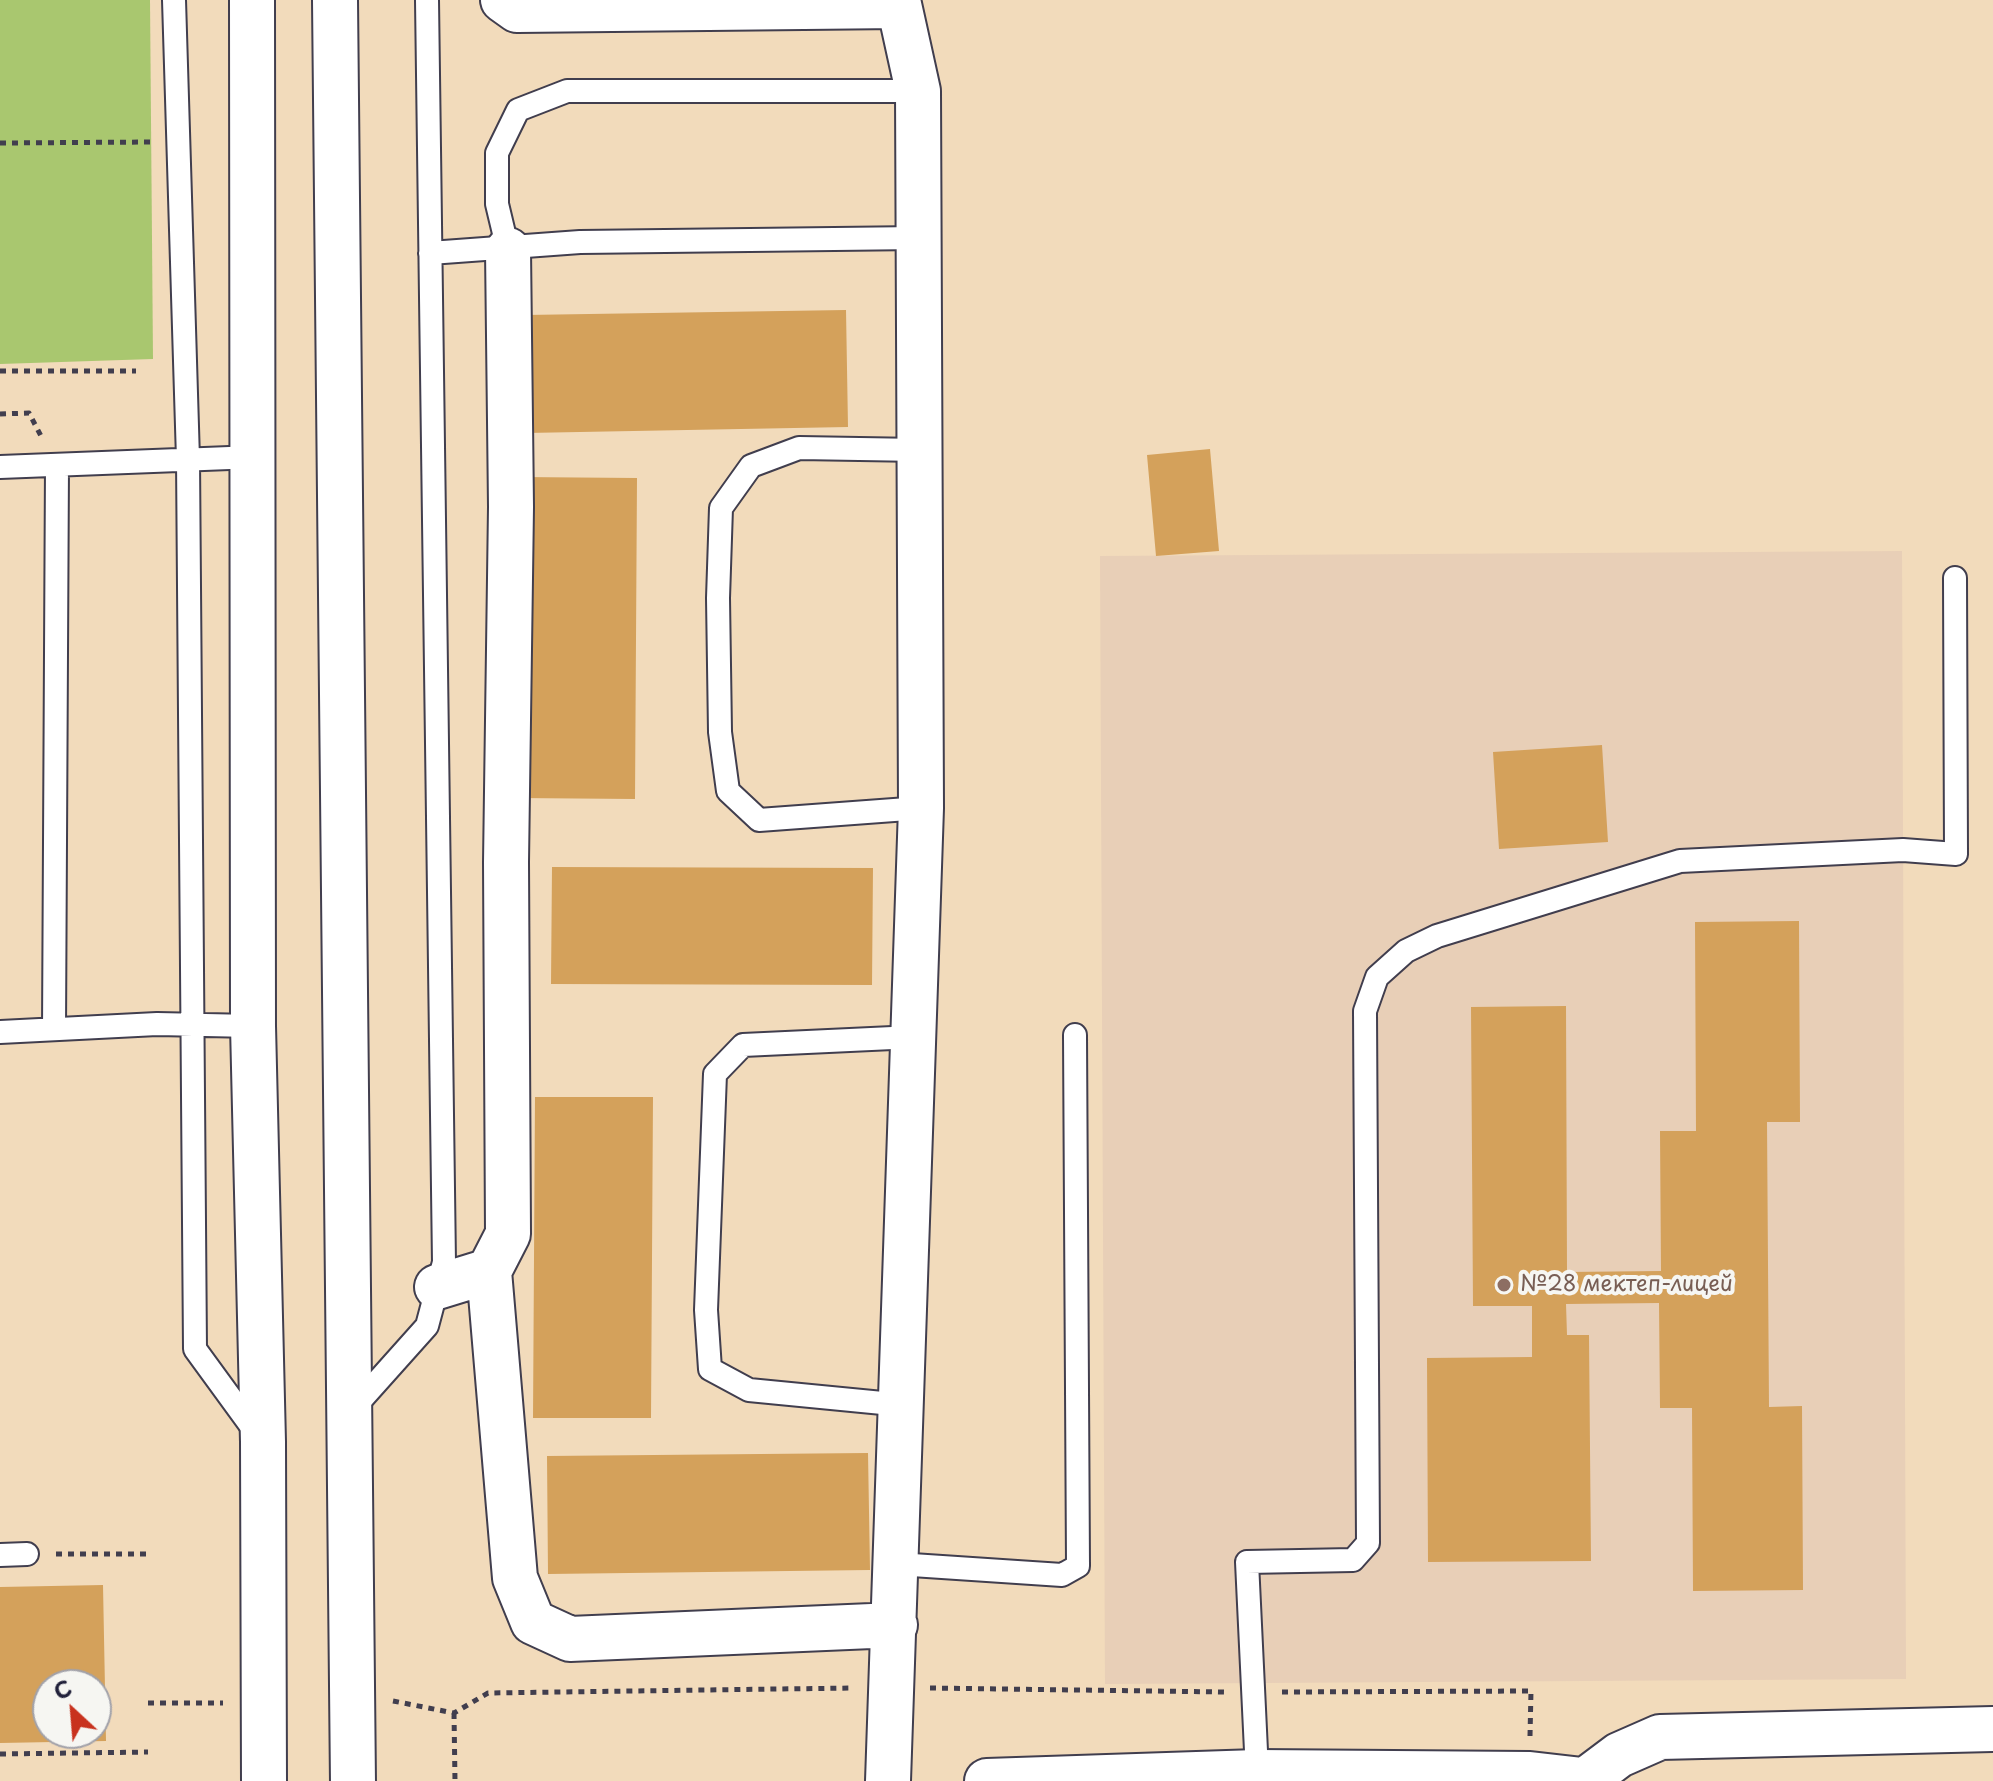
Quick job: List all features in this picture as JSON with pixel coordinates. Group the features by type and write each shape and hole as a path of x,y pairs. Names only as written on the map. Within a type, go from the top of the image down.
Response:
{"street":[{"path":"252,0 255,457 253,1026 263,1442 264,1781"},
{"path":"335,0 353,1781"},
{"path":"503,0 517,10 898,3 918,91 921,808 888,1781"},
{"path":"508,250 511,507 506,862 508,1234 489,1271 515,1578 533,1622 570,1639 895,1625"},
{"path":"437,1287 489,1271"},
{"path":"987,1781 1257,1772 1530,1774 1589,1780 1619,1755 1660,1737 1993,1729"}],"lane":[{"path":"174,0 188,459 190,1024 195,1349 263,1442"},
{"path":"347,1415 427,1326 444,1262 427,0"},
{"path":"508,250 497,204 497,153 518,110 567,91 918,91"},
{"path":"430,253 508,250 580,242 919,238"},
{"path":"920,450 799,448 751,466 721,508 718,598 720,732 728,791 759,820 921,808"},
{"path":"0,467 255,457"},
{"path":"54,1029 57,465"},
{"path":"1257,1772 1247,1562 1353,1560 1368,1543 1365,1011 1377,977 1406,951 1437,936 1680,861 1903,850 1956,854 1955,578"},
{"path":"0,1032 190,1024 253,1026"},
{"path":"897,1564 1062,1575 1078,1566 1075,1035"},
{"path":"903,1405 749,1390 710,1369 706,1310 715,1074 743,1045 914,1037"},
{"path":"0,1555 27,1554"}],"path":[{"path":"0,143 177,142"},
{"path":"0,371 136,371"},
{"path":"0,414 29,413 57,465"},
{"path":"27,1554 150,1554"},
{"path":"350,1700 397,1701 454,1713 488,1693 892,1687 1251,1692 1531,1691 1530,1774"},
{"path":"148,1703 265,1703"},
{"path":"454,1713 455,1781"},
{"path":"0,1754 148,1752"}],"shaded area":[{"name":"№28 мектеп-лицей","path":"1902,551 1906,1679 1105,1684 1100,556"}],"green space":[{"path":"0,0 150,0 153,359 0,364"}],"building":[{"path":"846,310 848,427 526,433 525,315"},
{"path":"1210,449 1219,551 1156,556 1147,455"},
{"path":"519,477 637,478 635,799 517,798"},
{"path":"1602,745 1608,842 1499,849 1493,752"},
{"path":"552,867 873,868 872,985 551,984"},
{"path":"1799,921 1800,1122 1767,1122 1769,1407 1802,1406 1803,1590 1693,1591 1692,1408 1660,1408 1659,1303 1566,1304 1567,1335 1589,1335 1591,1561 1428,1562 1427,1358 1532,1357 1532,1306 1473,1306 1471,1007 1566,1006 1567,1272 1661,1271 1660,1131 1696,1131 1695,922"},
{"path":"535,1097 653,1097 651,1418 533,1418"},
{"path":"868,1453 870,1570 548,1574 547,1456"},
{"path":"103,1585 105,1669 32,1669 32,1742 0,1743 0,1587"}],"place":[{"name":"№28 мектеп-лицей","path":"1504,1285"}]}
